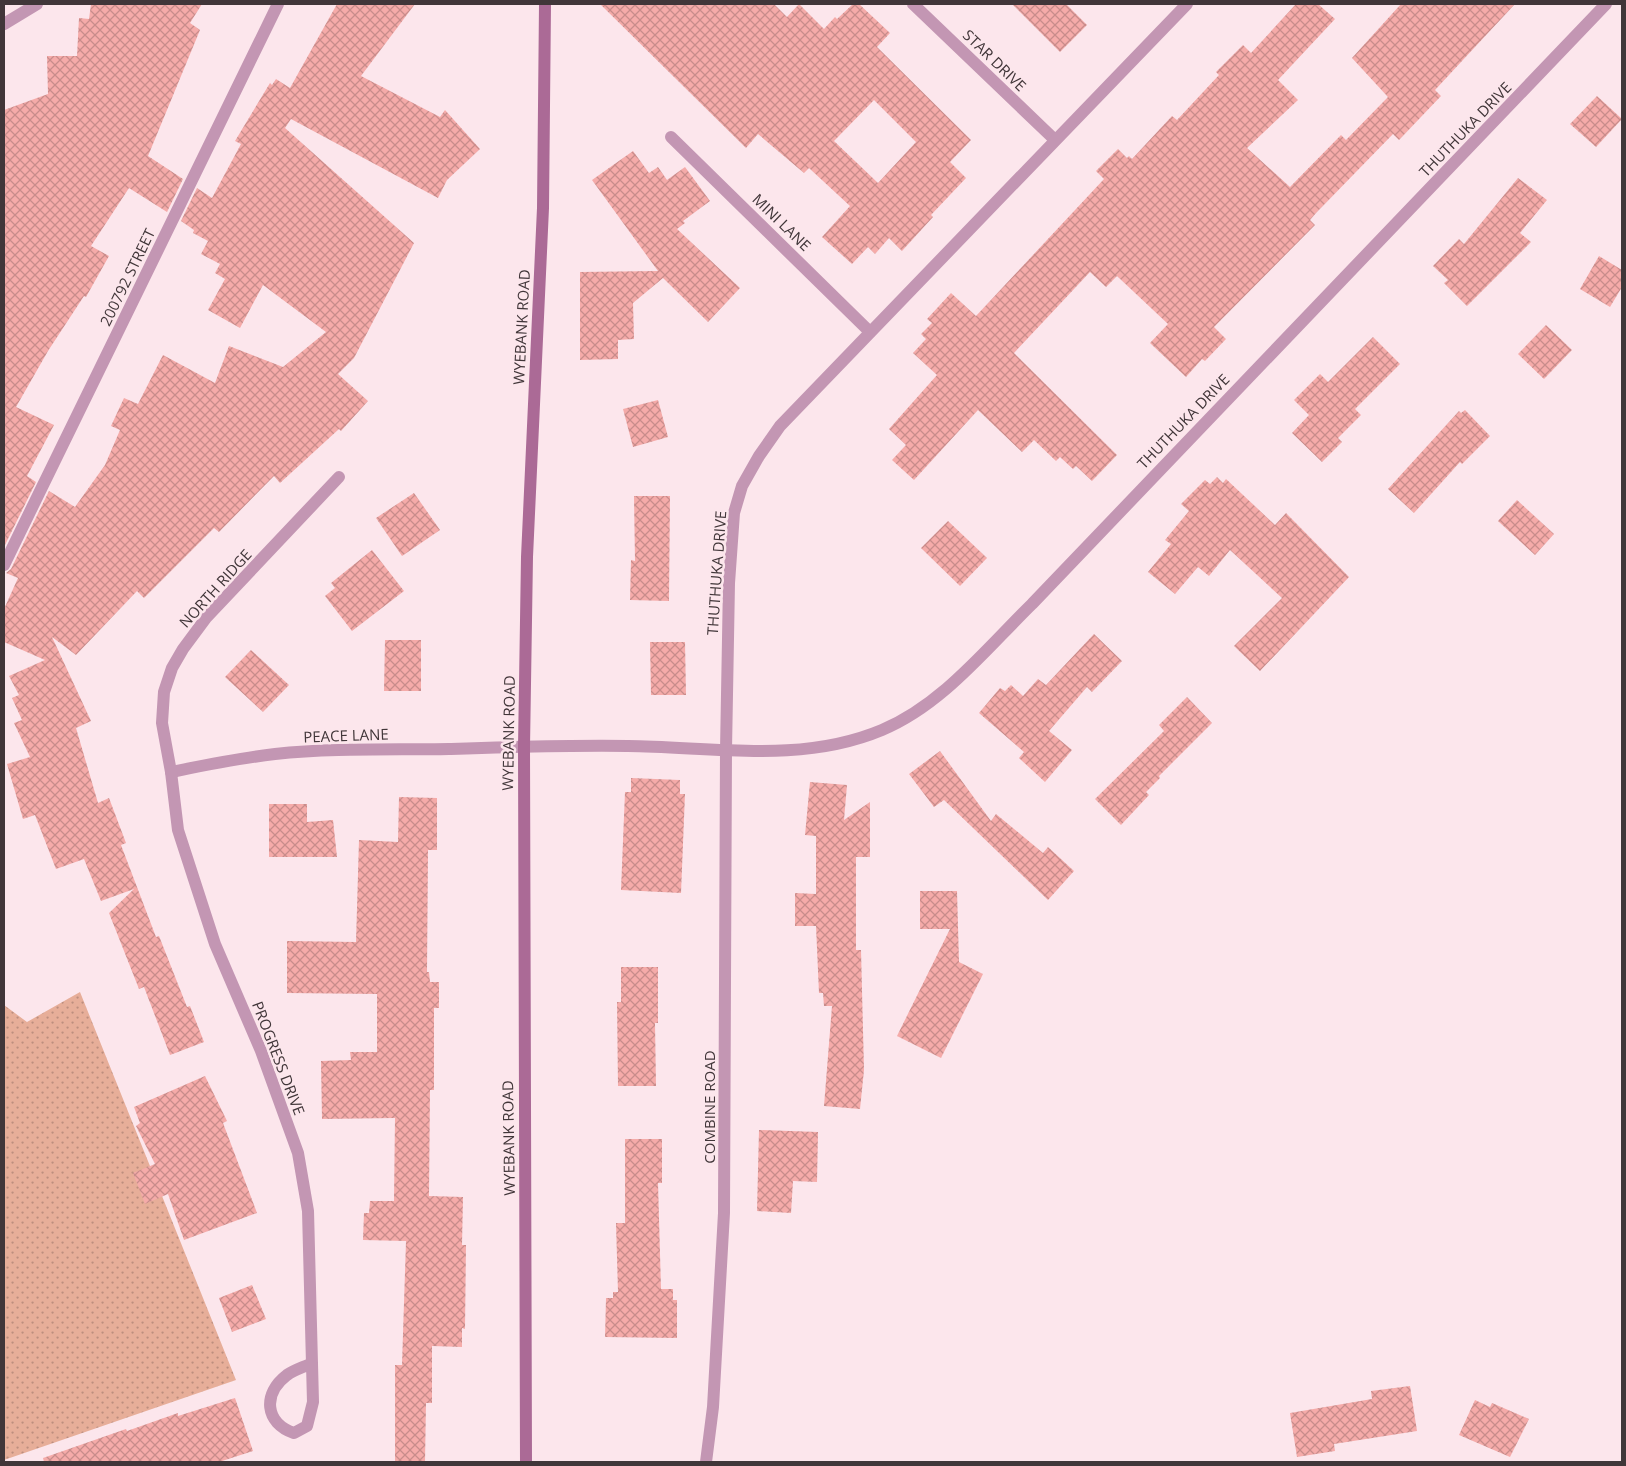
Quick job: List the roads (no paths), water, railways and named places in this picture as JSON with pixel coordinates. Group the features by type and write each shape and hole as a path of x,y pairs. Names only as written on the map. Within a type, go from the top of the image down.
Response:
{"street":[{"path":"4,24 37,4"},
{"name":"200792 STREET","path":"4,565 278,4"},
{"name":"WYEBANK ROAD","path":"526,1462 524,747 527,557 543,208 545,4"},
{"name":"STAR DRIVE","path":"913,4 1054,139"},
{"name":"THUTHUKA DRIVE","path":"726,750 730,574 734,513 742,486 759,456 780,426 1054,139 1186,4"},
{"name":"THUTHUKA DRIVE","path":"524,747 629,746 726,750 804,750 854,741 910,716 937,697 1032,604 1606,4"},
{"name":"MINI LANE","path":"671,137 870,332"},
{"name":"NORTH RIDGE","path":"171,772 162,723 164,692 172,668 183,649 206,618 338,477"},
{"name":"PEACE LANE","path":"171,772 219,762 276,754 342,750 524,747"},
{"name":"COMBINE ROAD","path":"706,1462 713,1407 724,1213 726,750"},
{"name":"PROGRESS DRIVE","path":"171,772 178,830 215,944 261,1051 298,1153 308,1211 312,1363 313,1402 307,1426 294,1434 283,1430 271,1416 269,1403 274,1390 287,1375 312,1363"}]}
